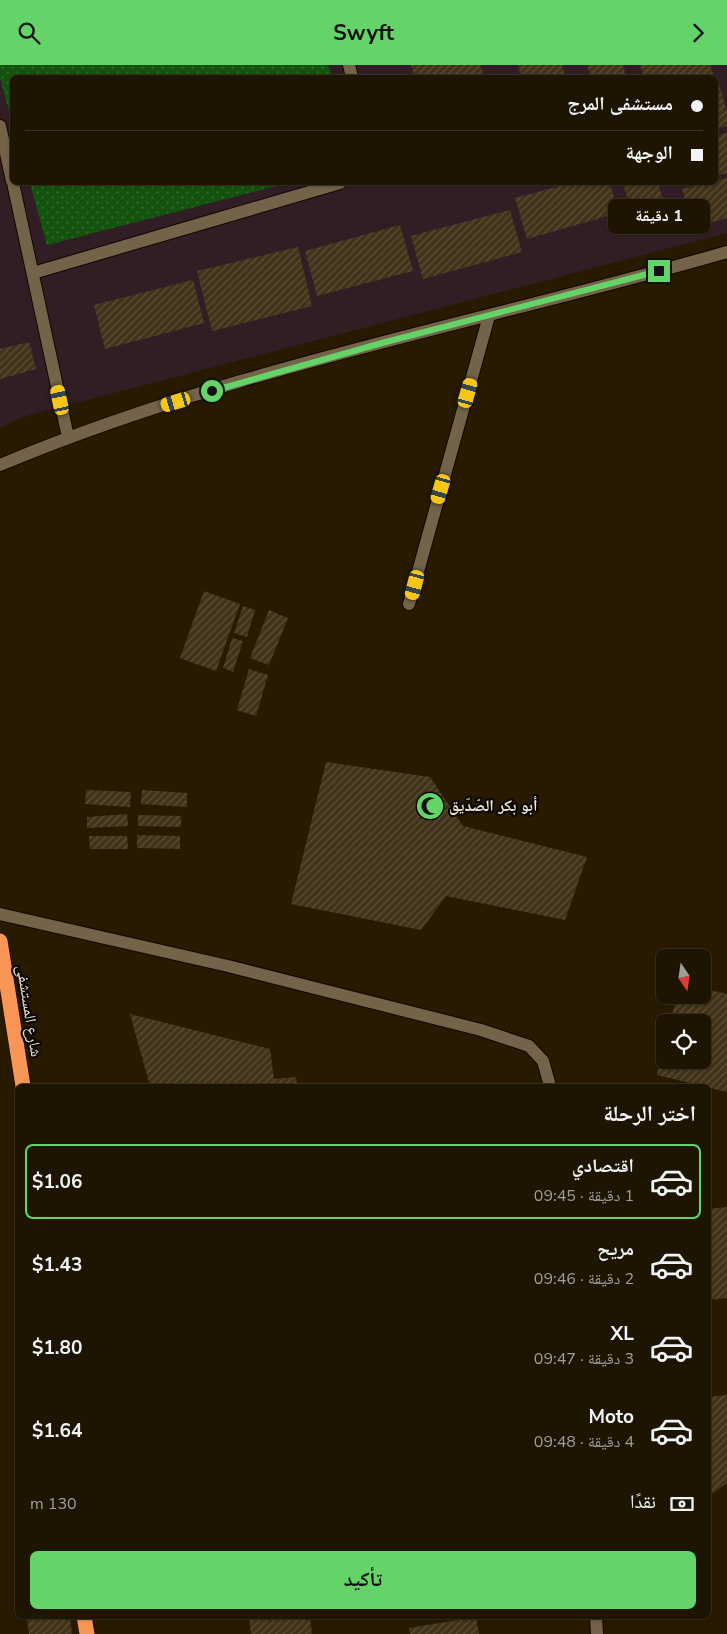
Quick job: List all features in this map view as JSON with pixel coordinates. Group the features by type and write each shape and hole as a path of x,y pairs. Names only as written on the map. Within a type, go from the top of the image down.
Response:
{"highway":[{"name":"شارع المستشفى","path":"0,941 23,1084"},
{"path":"84,1619 87,1634"}],"street":[{"path":"0,126 10,169"},
{"path":"14,185 68,437"},
{"path":"33,273 333,185"},
{"path":"0,465 68,437 248,380 727,252"},
{"path":"409,604 489,317"},
{"path":"0,914 228,966 481,1030 529,1046 543,1061 549,1084"},
{"path":"596,1619 597,1634"}],"shaded area":[{"path":"0,65 727,65 727,233 22,417 0,428"}],"green space":[{"path":"0,65 328,65 331,75 10,75 10,115 0,78"},
{"path":"31,185 280,185 47,245"}],"building":[{"path":"411,65 480,65 483,75 414,75"},
{"path":"518,65 562,65 564,75 520,75"},
{"path":"587,65 623,65 626,75 590,75"},
{"path":"640,65 710,65 713,75 643,75"},
{"path":"718,87 720,87 727,113 727,126 718,128"},
{"path":"727,133 727,173 718,175 718,135"},
{"path":"727,178 727,218 692,227 682,189 698,185 718,185 718,180"},
{"path":"564,185 611,185 618,213 527,239 515,198"},
{"path":"623,185 659,185 671,225 639,235"},
{"path":"510,210 522,252 423,279 411,236"},
{"path":"400,225 413,271 317,296 305,251"},
{"path":"298,247 312,306 212,331 197,271"},
{"path":"193,280 204,323 105,349 94,305"},
{"path":"29,342 36,369 0,379 0,349"},
{"path":"204,591 240,604 216,671 180,658"},
{"path":"243,606 255,610 247,637 234,633"},
{"path":"269,610 288,618 269,665 250,658"},
{"path":"232,638 243,641 233,672 223,668"},
{"path":"249,669 268,675 256,716 237,710"},
{"path":"326,762 430,777 463,826 587,857 565,920 446,896 421,930 291,904"},
{"path":"86,790 131,792 130,807 85,804"},
{"path":"142,790 187,793 187,807 141,804"},
{"path":"127,814 128,826 87,828 87,817"},
{"path":"138,815 181,816 181,827 138,826"},
{"path":"137,835 180,836 180,849 137,848"},
{"path":"89,836 127,836 128,849 90,849"},
{"path":"711,990 727,994 727,1092 711,1088 711,1084 694,1084 657,1075 658,1069 711,1069 711,1014 672,1014 675,1004 711,1004"},
{"path":"130,1014 270,1049 274,1079 296,1077 297,1084 149,1084"},
{"path":"727,1207 727,1298 711,1300 711,1209"},
{"path":"727,1395 727,1483 711,1495 711,1397"},
{"path":"27,1619 70,1619 72,1634 29,1634"},
{"path":"249,1619 310,1619 312,1634 251,1634"},
{"path":"464,1619 476,1619 479,1634 410,1634 409,1628"}],"place":[{"name":"أبو بكر الصّدّيق","path":"430,806"}],"route":[{"path":"212,391 382,343 489,317 659,271"}]}
